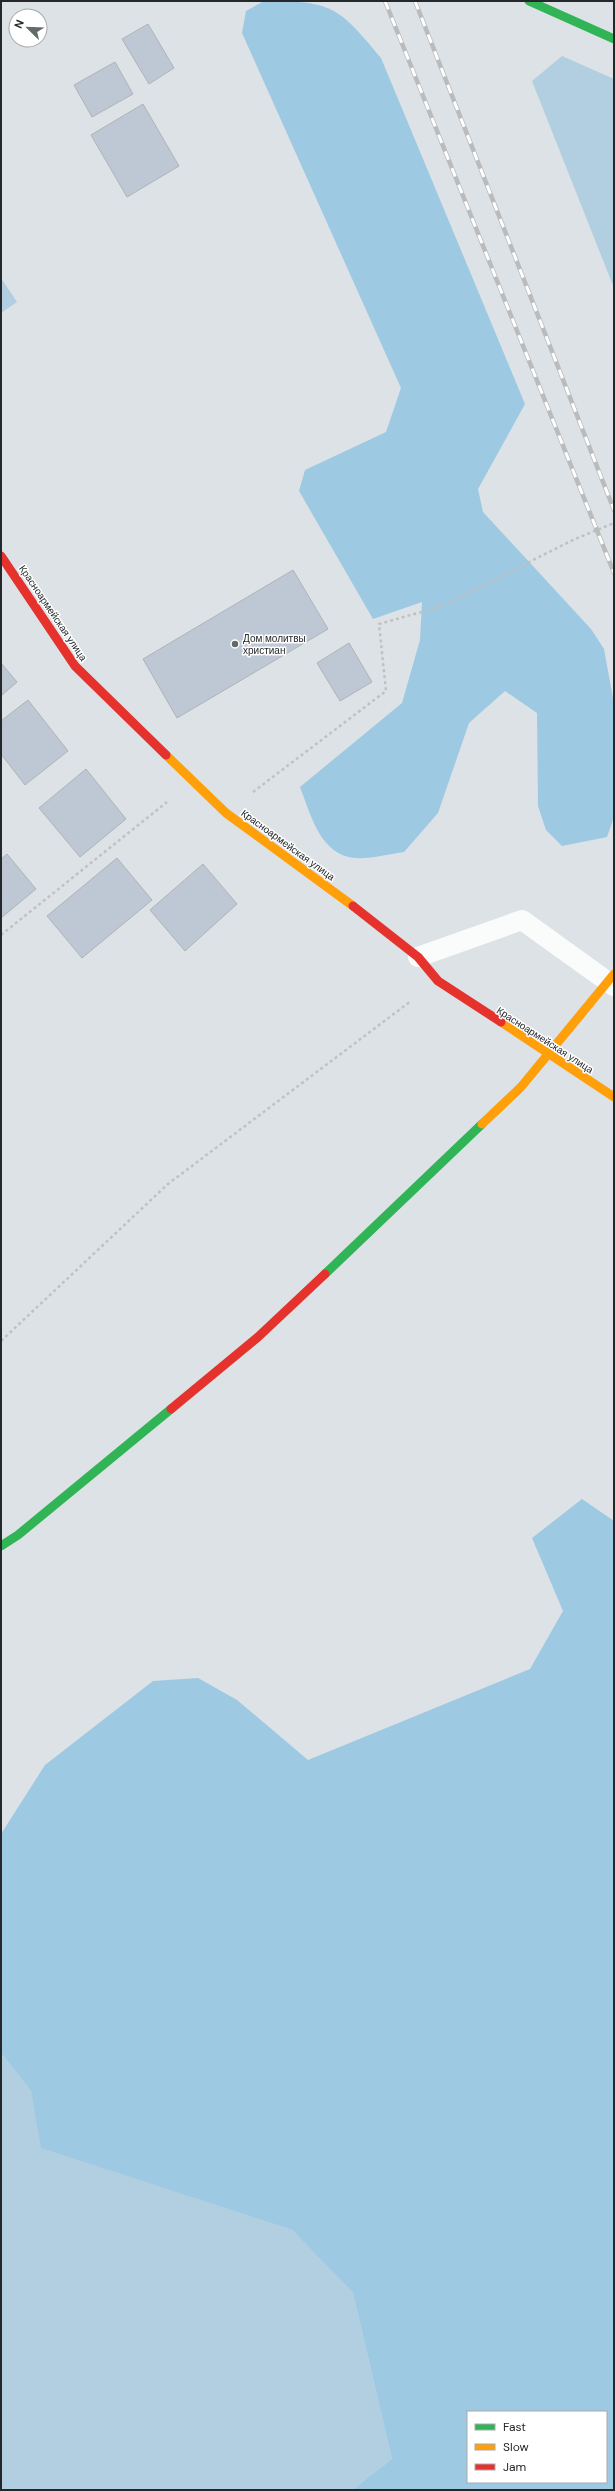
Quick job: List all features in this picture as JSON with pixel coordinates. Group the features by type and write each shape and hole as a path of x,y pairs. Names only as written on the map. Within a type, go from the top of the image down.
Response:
{"main road":[{"path":"531,2 614,39"},
{"name":"Красноармейская улица","path":"1,556 75,666 226,813 386,931 418,957 438,981 614,1097"},
{"path":"1,1546 18,1535 258,1337 521,1086 614,974"}],"lane":[{"path":"418,957 522,920 614,986"}],"path":[{"path":"226,813 386,691 379,624 439,607 575,539 614,524"},
{"path":"1,935 193,781"},
{"path":"1,1341 168,1184 438,981"}],"shaded area":[{"path":"264,1 305,3 320,5 332,10 354,27 381,58 525,404 478,489 483,512 591,629 604,649 614,704 614,817 607,837 562,846 546,830 538,806 537,713 505,691 469,723 438,813 404,852 361,858 343,855 333,850 325,842 313,821 300,787 402,703 420,640 422,602 373,619 299,491 305,470 386,432 401,388 242,33 246,11"},
{"path":"562,56 614,79 614,288 532,81"},
{"path":"1,278 17,302 1,313"},
{"path":"582,1499 614,1521 614,2490 352,2490 392,2459 353,2293 292,2230 41,2148 31,2091 1,2053 1,1834 45,1765 153,1681 198,1678 237,1700 308,1760 530,1669 563,1611 532,1538"},
{"path":"1,2053 31,2091 42,2148 292,2230 353,2293 392,2459 352,2490 1,2490"}],"building":[{"path":"148,24 174,68 149,84 122,39"},
{"path":"115,62 133,94 92,117 74,85"},
{"path":"143,104 179,166 127,197 91,135"},
{"name":"Дом молитвы христиан","path":"293,570 328,629 177,718 143,659"},
{"path":"349,643 372,682 340,701 317,663"},
{"path":"1,663 17,682 1,696"},
{"path":"28,700 68,751 25,785 1,754 1,721"},
{"path":"86,769 126,819 80,857 39,808"},
{"path":"7,854 36,889 1,918 1,859"},
{"path":"117,858 152,900 82,958 47,916"},
{"path":"203,864 237,904 185,951 150,910"}],"railway":[{"path":"385,1 614,573"},
{"path":"415,1 614,510"}],"traffic: fast":[{"path":"529,1 614,39"},
{"path":"325,1274 482,1124"},
{"path":"1,1546 18,1535 171,1409"}],"traffic: slow":[{"path":"166,755 226,813 353,906"},
{"path":"482,1124 521,1087 614,974"},
{"path":"501,1022 614,1097"}],"traffic: jam":[{"path":"1,556 75,666 166,755"},
{"path":"353,906 418,957 438,981 501,1022"},
{"path":"171,1409 258,1337 325,1274"}],"place":[{"name":"Дом молитвы христиан","path":"235,644"}]}
